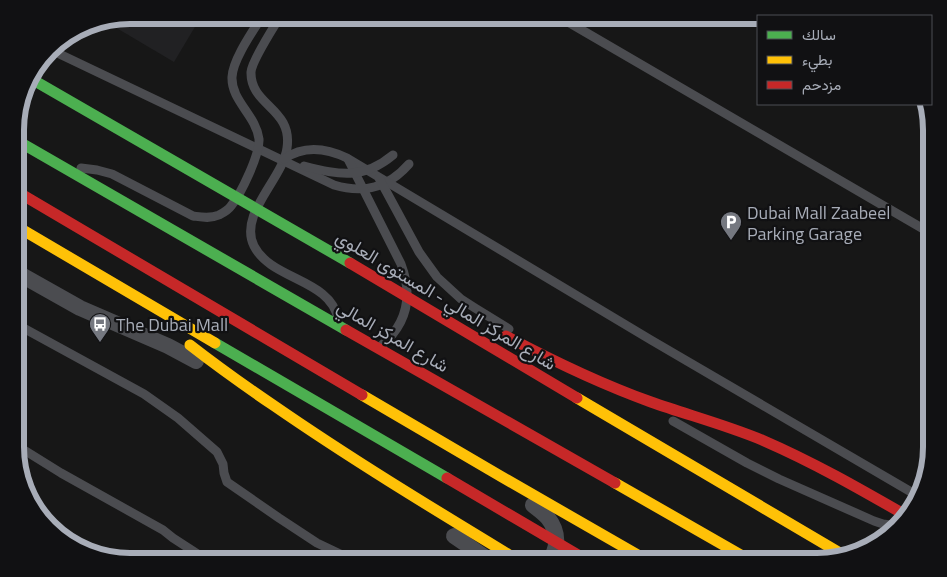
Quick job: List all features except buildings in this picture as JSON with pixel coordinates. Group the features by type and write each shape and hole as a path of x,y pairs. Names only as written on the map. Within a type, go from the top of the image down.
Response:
{"main road":[{"name":"شارع المركز المالي - المستوى العلوي","path":"36,82 280,222 837,551"},
{"name":"شارع المركز المالي","path":"24,144 737,553"},
{"path":"24,196 634,553"},
{"path":"24,231 575,553"},
{"path":"129,292 177,335 230,375 328,443 506,553"},
{"path":"432,312 467,320"},
{"path":"480,324 595,379 650,401 733,429 788,452 841,478 901,512"}],"street":[{"path":"24,276 80,308 168,346 214,371 479,553"},
{"path":"502,477 548,517 555,529 557,542 554,553"}],"lane":[{"path":"66,168 82,168 112,174 193,216 206,218 219,215 230,208 238,197 255,160 258,146 259,139 254,124 238,100 232,79 232,71 239,56 258,24"},
{"path":"276,24 257,57 251,73 253,85 258,95 279,115 284,123 288,141 286,160"},
{"path":"571,24 812,170 919,233 923,233"},
{"path":"592,46 597,42 601,42"},
{"path":"57,53 286,160 334,185 352,189 379,186 396,177 409,164"},
{"path":"339,326 334,306 327,297 268,263 259,255 253,244 251,232 253,219 286,160 291,154 310,149 329,151 347,158 913,493"},
{"path":"286,160 327,172 347,174 358,173 377,167 393,155"},
{"path":"347,158 405,275 407,287 405,310 395,332 379,348"},
{"path":"379,178 427,265 449,288 475,308 747,463 874,521 889,525"},
{"path":"24,328 144,394 178,418 217,452 223,464 227,482 317,544 337,553"},
{"path":"24,450 163,530 196,553"}],"shaded area":[{"path":"197,24 174,62 112,26"}],"traffic: fast":[{"path":"36,82 350,263"},
{"path":"24,145 346,330"},
{"path":"215,343 447,478"}],"traffic: slow":[{"path":"24,231 215,343"},
{"path":"190,345 252,391 334,446 506,553"},
{"path":"362,395 634,553"},
{"path":"577,398 837,551"},
{"path":"615,483 737,553"}],"traffic: jam":[{"path":"24,196 362,395"},
{"path":"350,263 577,398"},
{"path":"346,330 615,483"},
{"path":"506,336 614,388 781,448 901,512"},
{"path":"447,478 575,553"}],"place":[{"name":"Dubai Mall Zaabeel Parking Garage","path":"731,241"},
{"name":"The Dubai Mall","path":"100,343"}]}
